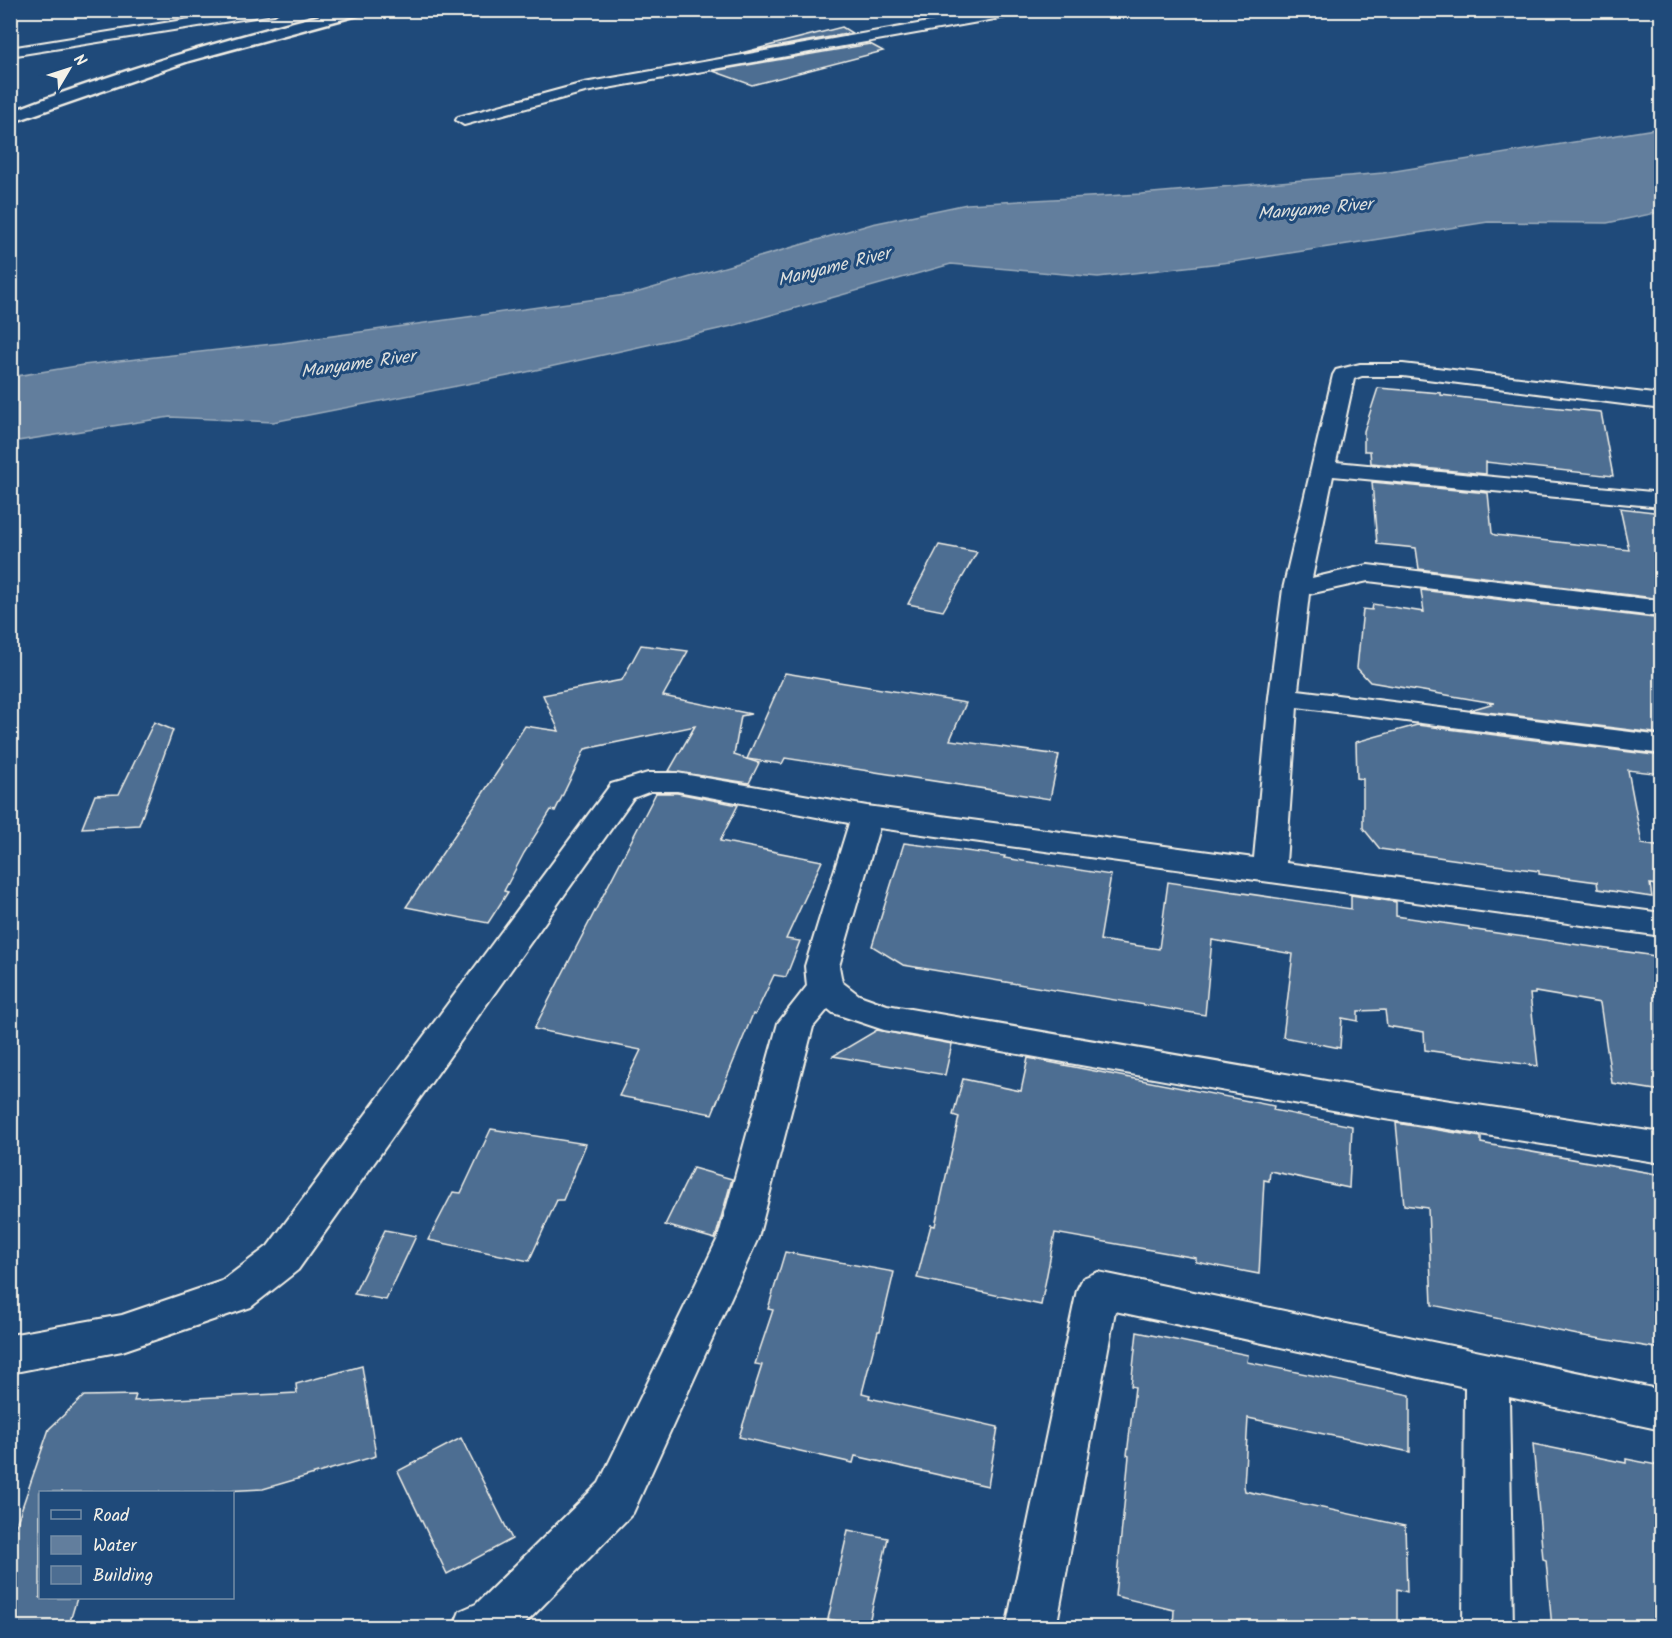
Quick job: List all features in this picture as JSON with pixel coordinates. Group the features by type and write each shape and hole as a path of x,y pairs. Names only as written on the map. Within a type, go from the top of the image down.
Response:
{"main road":[{"path":"10,118 111,81 286,28 353,11"}],"street":[{"path":"10,52 273,10"},
{"path":"464,120 584,88 1023,10"},
{"path":"1269,871 1283,697 1296,589 1325,468 1344,375 1359,370 1403,370 1662,402"},
{"path":"1325,468 1662,500"},
{"path":"1296,589 1368,573 1662,609"},
{"path":"1283,697 1662,745"},
{"path":"10,1354 122,1333 236,1294 283,1258 622,791 648,782 677,782 867,816 1662,926"},
{"path":"867,816 822,966 825,988 846,1004 884,1017 1372,1103 1662,1148"},
{"path":"478,1628 493,1620 616,1498 738,1238 796,1023 825,988"},
{"path":"1031,1628 1098,1290 1487,1375 1662,1410"},
{"path":"1487,1375 1488,1628"}],"water":[{"name":"Manyame River","path":"1661,128 1661,212 1607,223 1488,222 1239,261 1098,277 951,264 732,326 518,374 273,422 170,417 11,442 11,377 83,365 282,343 632,294 872,224 967,204 1141,194 1383,173"}],"building":[{"path":"842,27 852,33 741,53"},
{"path":"870,44 883,51 752,85 713,71"},
{"path":"1378,388 1601,412 1613,476 1486,462 1486,474 1371,463 1370,451 1364,451 1364,431"},
{"path":"1372,482 1488,493 1492,533 1495,535 1629,550 1620,508 1662,513 1662,599 1419,569 1416,548 1377,544"},
{"path":"939,545 977,552 943,611 908,604"},
{"path":"1421,590 1662,619 1662,734 1470,710 1494,703 1370,682 1357,668 1363,609 1372,610 1373,604 1424,612"},
{"path":"641,645 688,651 663,696 751,714 741,716 734,755 759,763 749,783 669,771 695,726 585,749 555,811 551,810 524,853 504,891 508,892 488,923 406,907 502,765 500,765 525,726 559,731 543,695 622,680"},
{"path":"785,673 966,703 950,740 1059,755 1050,799 785,758 782,764 747,759"},
{"path":"154,722 173,730 139,825 82,828 95,795 119,794"},
{"path":"1417,725 1662,756 1662,774 1628,770 1642,844 1662,847 1662,886 1650,884 1652,897 1598,889 1597,882 1539,874 1539,871 1380,849 1363,828 1363,779 1357,778 1356,742"},
{"path":"656,793 677,793 738,805 720,841 822,861 786,939 800,941 786,977 774,975 755,1015 753,1014 712,1114 619,1096 641,1050 534,1029"},
{"path":"904,843 1005,856 1004,858 1111,875 1100,940 1159,949 1168,882 1351,909 1351,895 1396,902 1396,916 1662,957 1662,1091 1612,1083 1600,1003 1535,992 1535,994 1530,994 1538,1066 1425,1050 1424,1032 1387,1026 1385,1010 1358,1011 1358,1021 1342,1018 1340,1048 1283,1037 1293,954 1212,940 1205,1015 903,965 872,946"},
{"path":"877,1030 952,1044 945,1075 833,1056"},
{"path":"1028,1058 1274,1106 1273,1110 1352,1126 1349,1188 1270,1171 1269,1181 1264,1180 1259,1274 1196,1262 1196,1258 1055,1233 1041,1305 917,1278 931,1225 935,1226 959,1117 953,1115 963,1079 1021,1091"},
{"path":"1396,1123 1481,1137 1481,1143 1662,1175 1662,1349 1578,1335 1432,1305 1428,1208 1404,1205"},
{"path":"491,1129 586,1144 563,1200 557,1200 529,1261 428,1240 453,1192 461,1193"},
{"path":"693,1168 732,1179 715,1239 665,1225"},
{"path":"385,1230 416,1236 386,1300 354,1294"},
{"path":"785,1252 894,1272 862,1393 870,1395 869,1398 998,1427 988,1486 855,1456 853,1463 739,1437 762,1365 755,1364 773,1310 768,1309"},
{"path":"1137,1332 1248,1355 1247,1362 1410,1395 1410,1452 1248,1418 1244,1486 1245,1491 1405,1526 1407,1592 1397,1589 1397,1628 1173,1628 1174,1610 1115,1596 1135,1387 1131,1386"},
{"path":"362,1366 376,1456 263,1489 39,1491 39,1599 77,1599 68,1628 10,1628 10,1528 15,1528 49,1429 84,1396 136,1395 134,1401 297,1393 296,1384"},
{"path":"461,1438 512,1539 447,1574 398,1471"},
{"path":"1533,1444 1626,1463 1626,1459 1662,1466 1662,1628 1552,1628 1546,1560 1543,1559"},
{"path":"848,1530 888,1538 868,1627 828,1619"}]}
